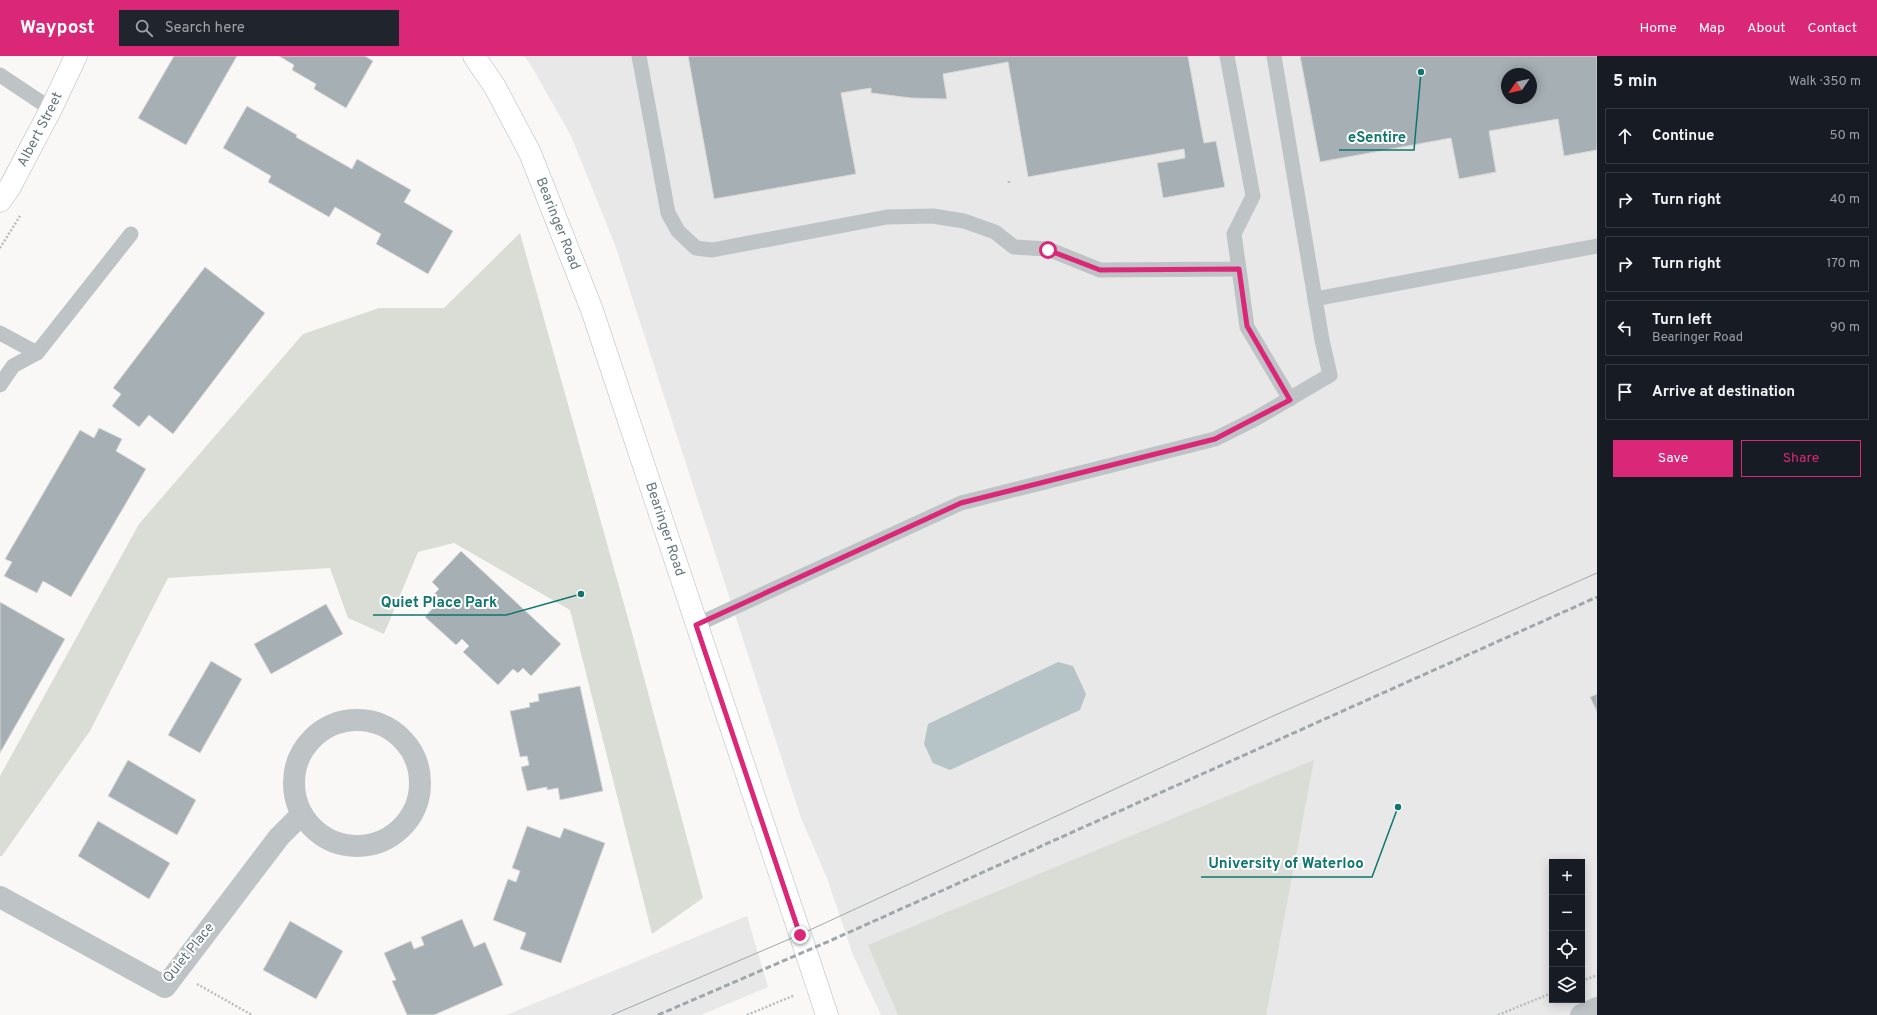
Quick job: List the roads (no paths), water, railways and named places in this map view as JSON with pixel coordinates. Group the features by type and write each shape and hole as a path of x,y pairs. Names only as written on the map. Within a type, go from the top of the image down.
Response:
{"street":[{"name":"Albert Street","path":"0,201 10,186 51,109 76,56"},
{"name":"Bearinger Road","path":"474,56 495,87 530,153 592,310 827,1015"},
{"path":"364,721 383,726 400,737 409,748 416,761 420,776 419,795 413,813 401,828 386,839 369,845 351,846 332,841 315,830 302,814 295,796 294,777 299,758 310,742 325,729 343,722 364,721"},
{"name":"Quiet Place","path":"0,897 165,987 279,837 302,814"},
{"path":"1581,1015 1597,1008"}],"lane":[{"path":"639,56 668,213 678,231 696,248 712,250 887,217 933,216 964,221 996,232 1014,247 1048,250 1100,270 1239,269"},
{"path":"1228,56 1253,196 1234,234 1247,326 1290,400"},
{"path":"696,625 961,503 1215,439 1290,400 1330,375 1315,299 1274,56"},
{"path":"0,75 51,109"},
{"path":"0,385 14,366 37,353 130,234"},
{"path":"1315,299 1597,246"},
{"path":"0,333 37,353"}],"tram line":[{"path":"612,1015 799,935 1273,716 1597,573"}],"railway":[{"path":"658,1015 834,939 1597,597"}],"place":[{"name":"eSentire","path":"1421,72"},
{"name":"Quiet Place Park","path":"581,594"},
{"name":"University of Waterloo","path":"1398,807"}]}
